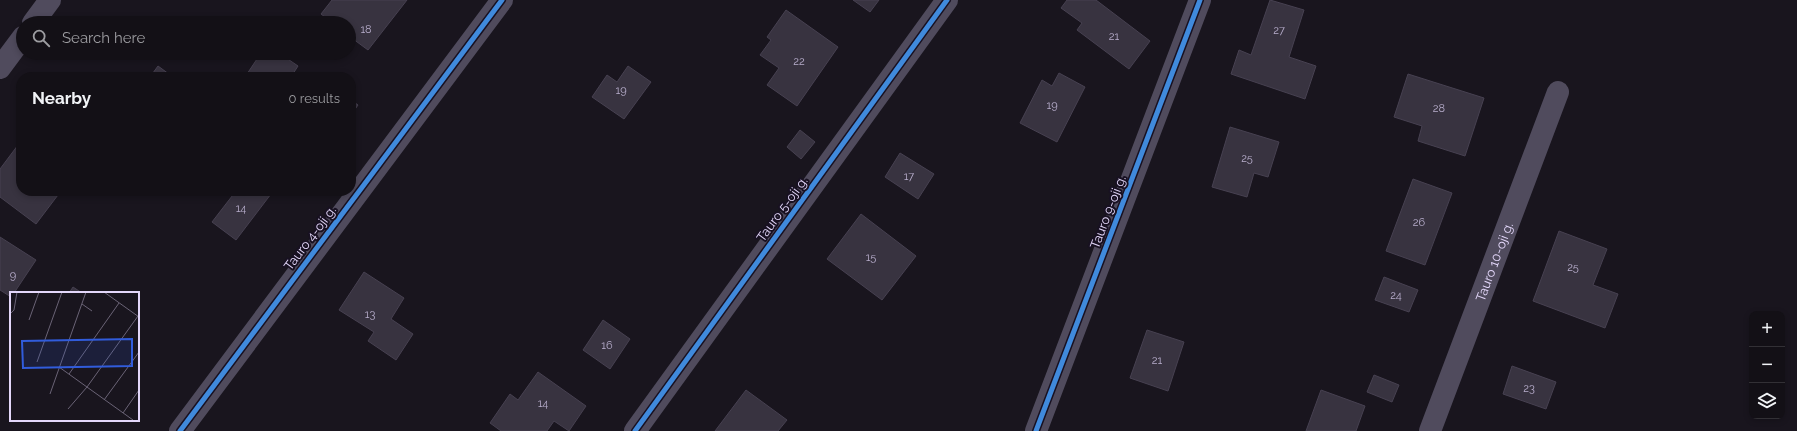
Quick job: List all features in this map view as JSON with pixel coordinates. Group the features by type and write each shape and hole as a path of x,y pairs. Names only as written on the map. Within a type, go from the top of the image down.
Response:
{"street":[{"path":"38,16 50,0"},
{"name":"Tauro 4-oji g.","path":"356,195 502,0"},
{"name":"Tauro 5-oji g.","path":"635,431 947,0"},
{"name":"Tauro 9-oji g.","path":"1036,431 1200,0"},
{"path":"0,68 16,46"},
{"name":"Tauro 10-oji g.","path":"1430,431 1558,92"},
{"name":"Tauro 4-oji g.","path":"180,431 356,196"}],"building":[{"path":"332,0 407,0 368,50 356,41 356,16 324,16 321,14"},
{"path":"853,0 879,0 870,12"},
{"path":"1067,0 1096,0 1150,41 1129,69 1077,30 1082,23 1061,8"},
{"path":"1270,0 1304,10 1289,57 1316,66 1305,99 1231,74 1239,50 1251,55"},
{"path":"786,10 838,47 797,106 767,85 779,68 760,55 771,40 767,37"},
{"path":"256,60 289,60 298,66 294,72 248,72"},
{"path":"158,66 166,72 154,72"},
{"path":"628,66 651,82 624,119 592,97 607,75 617,82"},
{"path":"1059,73 1085,87 1057,142 1020,123 1042,80 1052,86"},
{"path":"1408,74 1484,98 1465,156 1418,141 1422,126 1394,117"},
{"path":"1230,127 1279,142 1268,177 1254,173 1247,197 1212,187"},
{"path":"800,130 815,142 801,159 787,147"},
{"path":"16,148 16,196 57,196 36,224 0,197 0,169"},
{"path":"900,153 934,174 918,199 885,177"},
{"path":"1413,179 1452,193 1425,265 1386,251"},
{"path":"232,196 269,196 236,240 212,222"},
{"path":"861,214 916,256 882,300 827,259"},
{"path":"1559,231 1607,249 1593,285 1618,294 1605,328 1533,301"},
{"path":"0,237 36,260 15,292 10,292 10,296 0,290"},
{"path":"364,272 404,298 391,319 413,334 396,360 368,341 374,332 339,310"},
{"path":"1384,277 1418,290 1409,312 1375,300"},
{"path":"73,287 80,292 70,292"},
{"path":"603,320 630,339 610,369 583,350"},
{"path":"1147,330 1184,342 1168,391 1130,378"},
{"path":"1512,366 1556,382 1546,409 1503,394"},
{"path":"538,372 586,406 569,431 554,421 547,431 501,431 490,423 510,394 518,400"},
{"path":"1374,375 1399,385 1392,402 1367,392"},
{"path":"746,390 787,420 778,431 715,431"},
{"path":"1321,390 1365,406 1356,431 1306,431"}],"cycle path":[{"path":"356,195 502,0"},
{"path":"635,431 947,0"},
{"path":"1036,431 1200,0"},
{"path":"180,431 356,196"}]}
